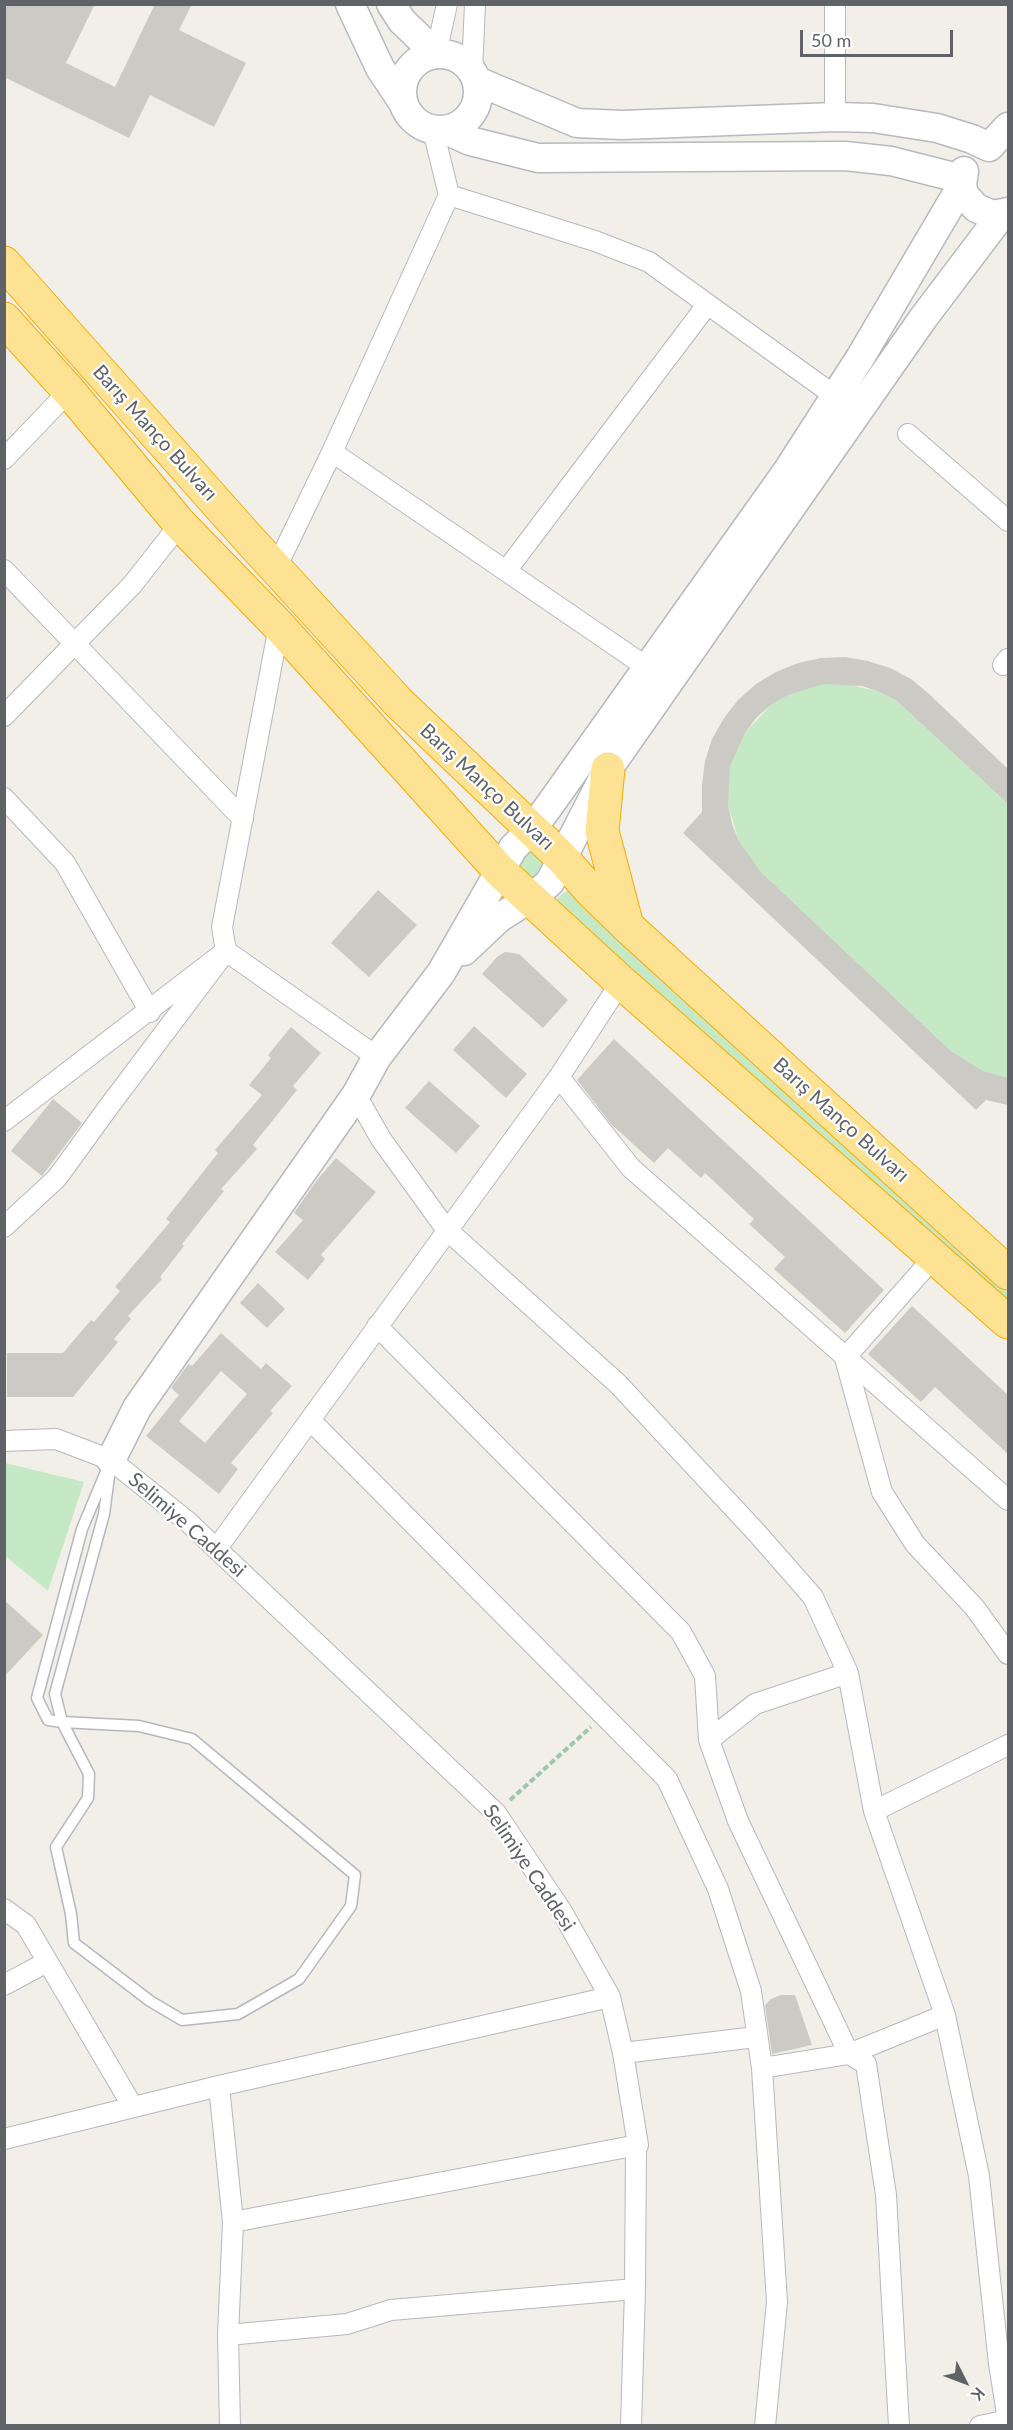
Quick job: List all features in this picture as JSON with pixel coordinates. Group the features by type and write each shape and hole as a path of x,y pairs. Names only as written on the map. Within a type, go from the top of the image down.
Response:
{"highway":[{"name":"Barış Manço Bulvarı","path":"4,263 398,702 562,858 590,890 627,926 1008,1273"},
{"name":"Barış Manço Bulvarı","path":"4,319 69,391 180,524 279,626 500,871 621,982 1008,1322"},
{"path":"608,769 602,831 627,926"}],"street":[{"path":"350,4 380,68 415,121 470,141 538,158 845,156 891,160 962,182"},
{"path":"391,4 402,21 436,54"},
{"path":"436,54 447,4"},
{"path":"439,130 461,124 473,113 478,97 475,76 475,4"},
{"path":"835,4 835,117"},
{"path":"404,104 402,91 409,72 423,58 436,54 450,55 463,61 475,76 577,123 622,125 835,117 873,118 937,128 999,148"},
{"path":"999,148 1008,127"},
{"path":"276,568 332,452 449,195 439,130"},
{"path":"111,1460 137,1408 356,1095 377,1057 441,973 513,848 532,829 788,470 860,358 962,182 965,167 971,157 979,150 999,148"},
{"path":"962,182 969,202 975,208 993,215 1005,213"},
{"path":"449,195 595,241 648,262 835,396"},
{"path":"441,973 499,918 550,882 608,769 924,317 1005,213"},
{"path":"506,571 707,305"},
{"path":"4,459 69,391"},
{"path":"908,434 1008,521"},
{"path":"332,452 648,668"},
{"path":"4,716 132,585 180,524"},
{"path":"4,570 243,819"},
{"path":"279,626 222,927 226,951 377,1057"},
{"path":"4,798 65,862 150,1011"},
{"path":"4,1121 226,951"},
{"path":"4,1227 57,1178 226,951"},
{"path":"217,1548 558,1077 621,982"},
{"path":"558,1077 631,1168 1008,1500"},
{"path":"356,1095 381,1139 446,1229 618,1384 756,1532 813,1597 848,1673 874,1811 945,2015 979,2176 999,2364 1008,2420 980,2426"},
{"path":"845,1358 935,1256"},
{"path":"377,1326 681,1632 705,1676 709,1740 738,1821 849,2054 866,2064 886,2194 899,2426"},
{"path":"845,1358 882,1492 915,1544 975,1608 1008,1654"},
{"path":"310,1420 666,1779 718,1889 751,1990 762,2068 777,2302 765,2426"},
{"name":"Selimiye Caddesi","path":"4,1441 56,1439 111,1460 188,1521 496,1813 561,1910 610,1997 623,2053 638,2145 636,2147 631,2426"},
{"path":"709,1740 755,1704 848,1673"},
{"path":"874,1811 1008,1745"},
{"path":"4,1909 26,1925 133,2108"},
{"path":"4,1985 47,1962"},
{"path":"4,2139 219,2086 610,1997"},
{"path":"762,2068 849,2054 945,2015"},
{"path":"623,2053 756,2037"},
{"path":"219,2086 233,2222 228,2335 230,2426"},
{"path":"233,2222 638,2145"},
{"path":"228,2335 347,2324 391,2310 635,2289"}],"lane":[{"path":"111,1460 82,1529 37,1698 48,1720 62,1722 140,1726 192,1739 355,1875 351,1906 299,1979 238,2014 182,2020 150,2001 74,1943 71,1914 56,1847 88,1798 89,1774 62,1722 55,1694 104,1514 111,1460"}],"path":[{"path":"496,1813 605,1715"}],"green space":[{"path":"843,683 880,692 897,701 1008,804 1008,1078 983,1071 951,1051 761,872 739,841 728,805 728,786 730,767 745,733 771,705 788,695 824,684"},
{"path":"522,847 543,853 545,869 532,879 512,861"},
{"path":"571,888 641,959 734,1047 1008,1293 1008,1313 552,906"},
{"path":"5,1463 84,1482 48,1591 5,1556"}],"building":[{"path":"4,4 95,4 66,63 115,87 155,4 192,4 179,30 246,63 214,127 150,95 129,138 4,77"},
{"path":"845,657 890,668 911,679 928,693 1008,769 1008,804 897,701 862,686 824,684 788,695 771,705 757,717 745,733 730,767 728,805 732,824 739,841 761,872 951,1051 983,1071 1008,1078 1008,1105 986,1100 976,1110 683,833 702,812 705,761 712,739 738,700 756,684 798,663 821,658"},
{"path":"378,890 417,925 369,977 331,943"},
{"path":"505,952 519,954 568,1000 543,1028 482,974 497,957"},
{"path":"474,1026 527,1074 506,1098 453,1050"},
{"path":"291,1027 321,1053 293,1086 297,1090 253,1145 257,1149 221,1189 224,1191 182,1244 184,1246 160,1277 162,1279 128,1316 131,1319 114,1339 118,1342 73,1397 7,1397 7,1353 63,1353 91,1320 94,1322 120,1291 115,1287 170,1222 166,1219 218,1153 215,1150 262,1095 249,1085 271,1058 268,1055"},
{"path":"614,1039 884,1290 845,1333 774,1269 785,1257 749,1224 754,1219 705,1173 701,1178 668,1148 654,1163 611,1124 577,1080"},
{"path":"429,1081 480,1126 456,1153 405,1108"},
{"path":"53,1099 82,1123 42,1176 11,1151"},
{"path":"336,1158 376,1192 321,1255 325,1259 308,1280 275,1252 303,1220 294,1213"},
{"path":"258,1283 285,1309 267,1328 240,1303"},
{"path":"912,1306 1008,1395 1008,1454 935,1387 921,1402 868,1354"},
{"path":"221,1333 261,1369 266,1363 292,1386 270,1411 273,1413 231,1463 238,1469 219,1494 146,1436 179,1395 171,1388 189,1364 192,1366","holes":["221,1371 247,1394 205,1443 179,1421"]},
{"path":"4,1600 43,1635 4,1677"},
{"path":"781,1995 795,1995 812,2045 772,2054 765,2005 771,1999"}]}
